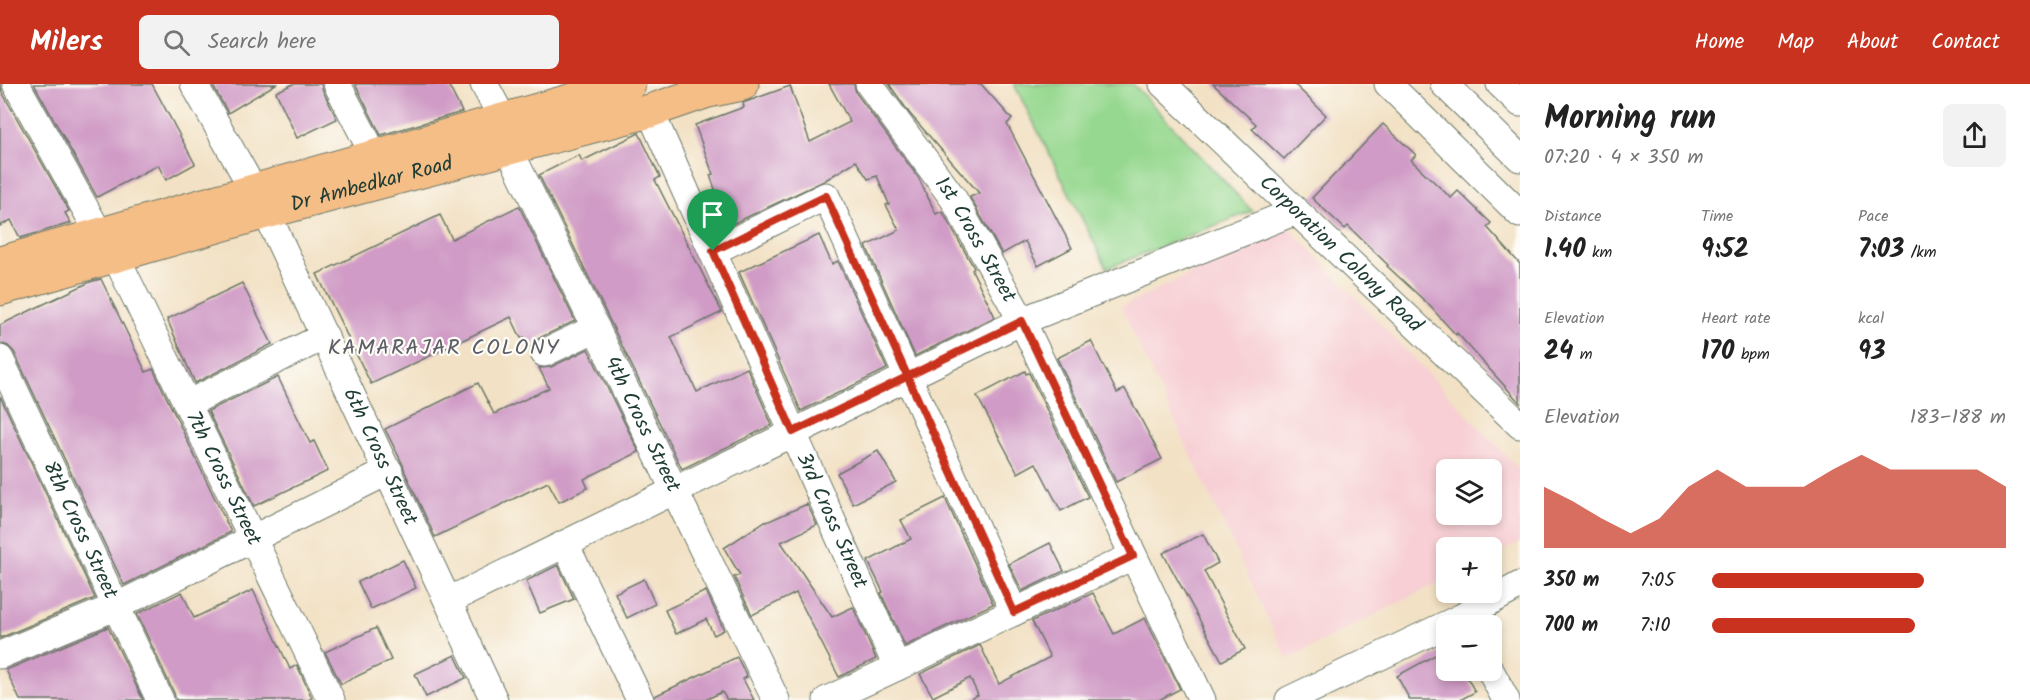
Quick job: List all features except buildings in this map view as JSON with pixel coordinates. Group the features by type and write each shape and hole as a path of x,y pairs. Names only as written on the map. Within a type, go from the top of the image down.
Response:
{"main road":[{"name":"Dr Ambedkar Road","path":"0,289 108,246 506,134 629,84"},
{"name":"Dr Ambedkar Road","path":"260,202 375,157 650,111 708,92 742,84"},
{"name":"Dr Ambedkar Road","path":"0,263 108,246"}],"street":[{"name":"7th Cross Street","path":"16,84 108,246 331,700"},
{"name":"6th Cross Street","path":"194,84 260,202 389,471 494,700"},
{"path":"337,84 375,157"},
{"name":"4th Cross Street","path":"484,84 596,328 776,700"},
{"name":"1st Cross Street","path":"869,84 953,198 1022,321 1202,700"},
{"name":"Corporation Colony Road","path":"1163,84 1520,425"},
{"path":"1388,84 1520,214"},
{"path":"1444,84 1520,158"},
{"path":"1500,84 1520,103"},
{"name":"3rd Cross Street","path":"650,111 897,667"},
{"path":"713,251 826,196 1014,612"},
{"path":"448,601 1022,321 1296,211"},
{"path":"544,353 596,328"},
{"path":"187,404 325,336"},
{"name":"8th Cross Street","path":"0,359 160,700"},
{"path":"0,656 115,607 389,471"},
{"path":"566,544 640,700"},
{"path":"827,700 1133,556"},
{"path":"1473,615 1520,585"},
{"path":"1289,700 1436,634"},
{"path":"1496,681 1506,700"}],"shaded area":[{"path":"1288,227 1520,470 1520,542 1502,551 1502,537 1436,537 1436,584 1287,659 1121,307"}],"green space":[{"path":"1014,84 1133,84 1252,211 1107,268"}],"district":[{"name":"KAMARAJAR COLONY","path":"444,348"}],"route":[{"path":"713,251 793,432 906,377 1022,321 1133,556 1014,612 906,377 826,196 713,251"}]}
